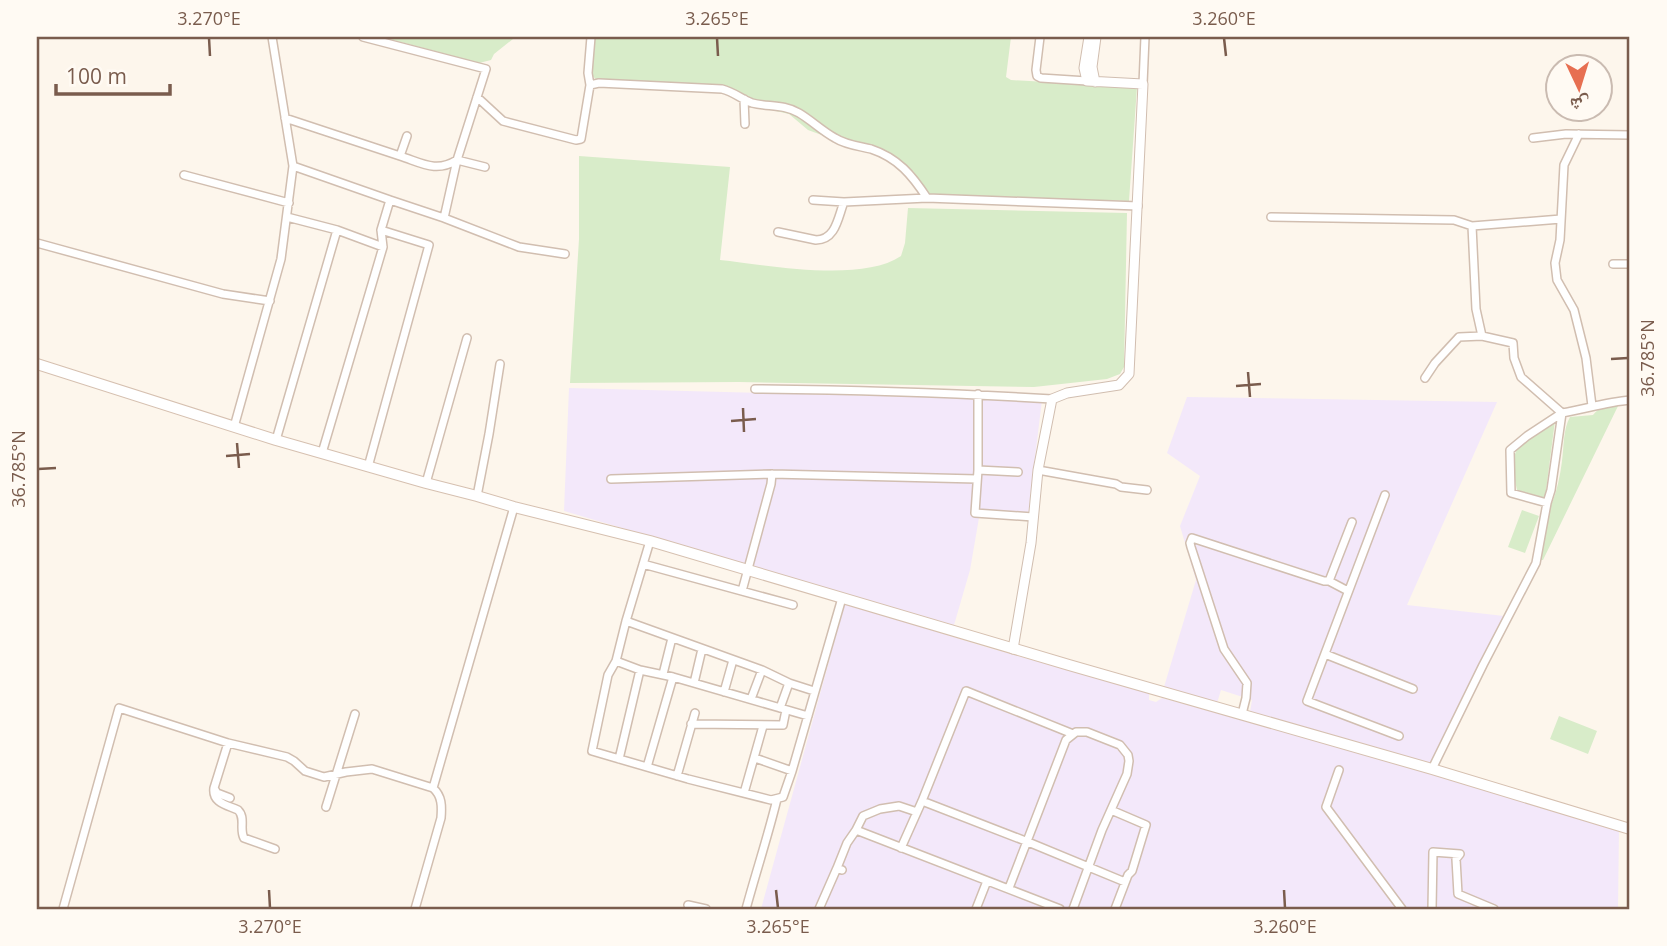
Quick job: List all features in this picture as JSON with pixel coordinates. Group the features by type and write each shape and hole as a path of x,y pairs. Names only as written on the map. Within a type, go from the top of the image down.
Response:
{"main road":[{"path":"37,364 234,428 514,507 650,541 1630,829"}],"street":[{"path":"234,428 281,259 293,166 272,37"},
{"path":"363,37 486,69 457,160 444,218"},
{"path":"477,97 503,121 581,139 590,85 588,73 591,37"},
{"path":"1040,37 1036,70 1037,76 1041,78 1143,84"},
{"path":"1089,37 1084,68 1091,81"},
{"path":"1091,81 1097,37"},
{"path":"755,389 978,394 1052,399 1067,393 1119,385 1129,374 1145,37"},
{"path":"590,85 599,83 722,89 753,103 783,106 797,112 835,138 873,150 897,162 912,175 927,198"},
{"path":"744,99 745,124"},
{"path":"285,118 437,168 457,160 485,167"},
{"path":"1533,138 1566,134 1630,135"},
{"path":"1579,134 1564,165 1560,240 1555,263 1557,280 1574,310 1586,358 1592,406"},
{"path":"400,156 407,136"},
{"path":"293,166 519,247 565,254"},
{"path":"184,175 289,203"},
{"path":"813,200 844,202 927,198 1139,206"},
{"path":"322,453 383,247 381,230 390,200"},
{"path":"778,232 816,240 827,238 835,228 844,202"},
{"path":"287,217 337,230 383,247"},
{"path":"1271,217 1454,220 1472,226 1561,219"},
{"path":"1472,226 1476,309 1482,335"},
{"path":"276,440 337,230"},
{"path":"368,467 429,244 381,230"},
{"path":"37,243 223,294 270,301"},
{"path":"1613,264 1630,264"},
{"path":"1425,377 1459,337 1482,335 1513,343 1514,358 1521,377 1562,413"},
{"path":"426,483 467,338"},
{"path":"477,496 500,364"},
{"path":"978,394 975,513 1033,517"},
{"path":"1013,649 1031,542 1038,470 1052,399"},
{"path":"1547,503 1511,493 1510,450 1562,413 1630,400"},
{"path":"1432,769 1536,563 1551,490 1562,413"},
{"path":"978,470 1018,472"},
{"path":"1038,470 1147,490"},
{"path":"611,479 772,474 977,479"},
{"path":"742,591 772,474"},
{"path":"1385,495 1307,701 1399,736"},
{"path":"433,788 514,507"},
{"path":"1329,581 1352,522"},
{"path":"1242,714 1247,684 1224,649 1191,540 1194,537 1329,581 1349,591"},
{"path":"650,541 616,661 608,675 592,751 771,800 783,797 842,598"},
{"path":"643,564 793,605"},
{"path":"626,621 814,691"},
{"path":"663,674 672,638"},
{"path":"694,683 702,649"},
{"path":"1325,654 1413,689"},
{"path":"724,692 733,660"},
{"path":"616,661 808,716"},
{"path":"619,759 640,670"},
{"path":"751,699 762,670"},
{"path":"647,767 673,677"},
{"path":"691,724 783,725 783,709 789,683"},
{"path":"901,848 966,691 1073,734"},
{"path":"63,909 119,708 228,743 290,759 308,773 324,777 372,769 433,788 439,796 441,818 415,909"},
{"path":"677,776 695,713"},
{"path":"326,807 355,714"},
{"path":"744,793 763,726"},
{"path":"1009,888 1065,743 1073,734 1087,732 1114,742 1125,750 1129,768 1073,909"},
{"path":"228,743 214,796 241,813 244,838 275,849"},
{"path":"755,758 792,771"},
{"path":"1339,770 1326,807 1402,909"},
{"path":"214,788 217,793 230,798"},
{"path":"746,909 777,799"},
{"path":"922,802 1125,882"},
{"path":"819,909 839,869 847,843 863,816 880,809 899,806 917,812"},
{"path":"1111,810 1148,825 1115,909"},
{"path":"856,830 1060,909"},
{"path":"1432,909 1433,852 1460,853 1456,859 1458,894 1494,909"},
{"path":"976,909 987,881"},
{"path":"688,905 706,909"}],"shaded area":[{"path":"569,388 1042,400 1028,515 980,512 970,570 954,625 564,511"},
{"path":"1187,397 1497,402 1407,605 1504,616 1431,763 1250,712 1252,700 1221,690 1217,703 1164,687 1196,580 1180,526 1200,476 1167,453"},
{"path":"845,603 979,645 1149,693 1149,700 1156,702 1162,698 1280,730 1619,829 1618,909 761,909"}],"green space":[{"path":"382,37 524,37 513,39 494,54 491,60 479,63"},
{"path":"593,37 1011,37 1006,77 1011,80 1137,87 1129,201 928,195 913,171 808,130 789,114 776,111 740,94 597,80 590,74"},
{"path":"579,156 730,167 720,260 788,268 863,269 901,256 908,208 1127,213 1124,367 1120,374 1107,379 1034,387 739,382 570,383 579,239"},
{"path":"1619,404 1543,560 1540,560 1570,417 1593,415 1601,408"},
{"path":"1554,420 1545,498 1517,490 1513,463 1518,448"},
{"path":"1522,510 1539,516 1525,553 1508,547"},
{"path":"1559,716 1597,731 1588,754 1550,739"}]}
